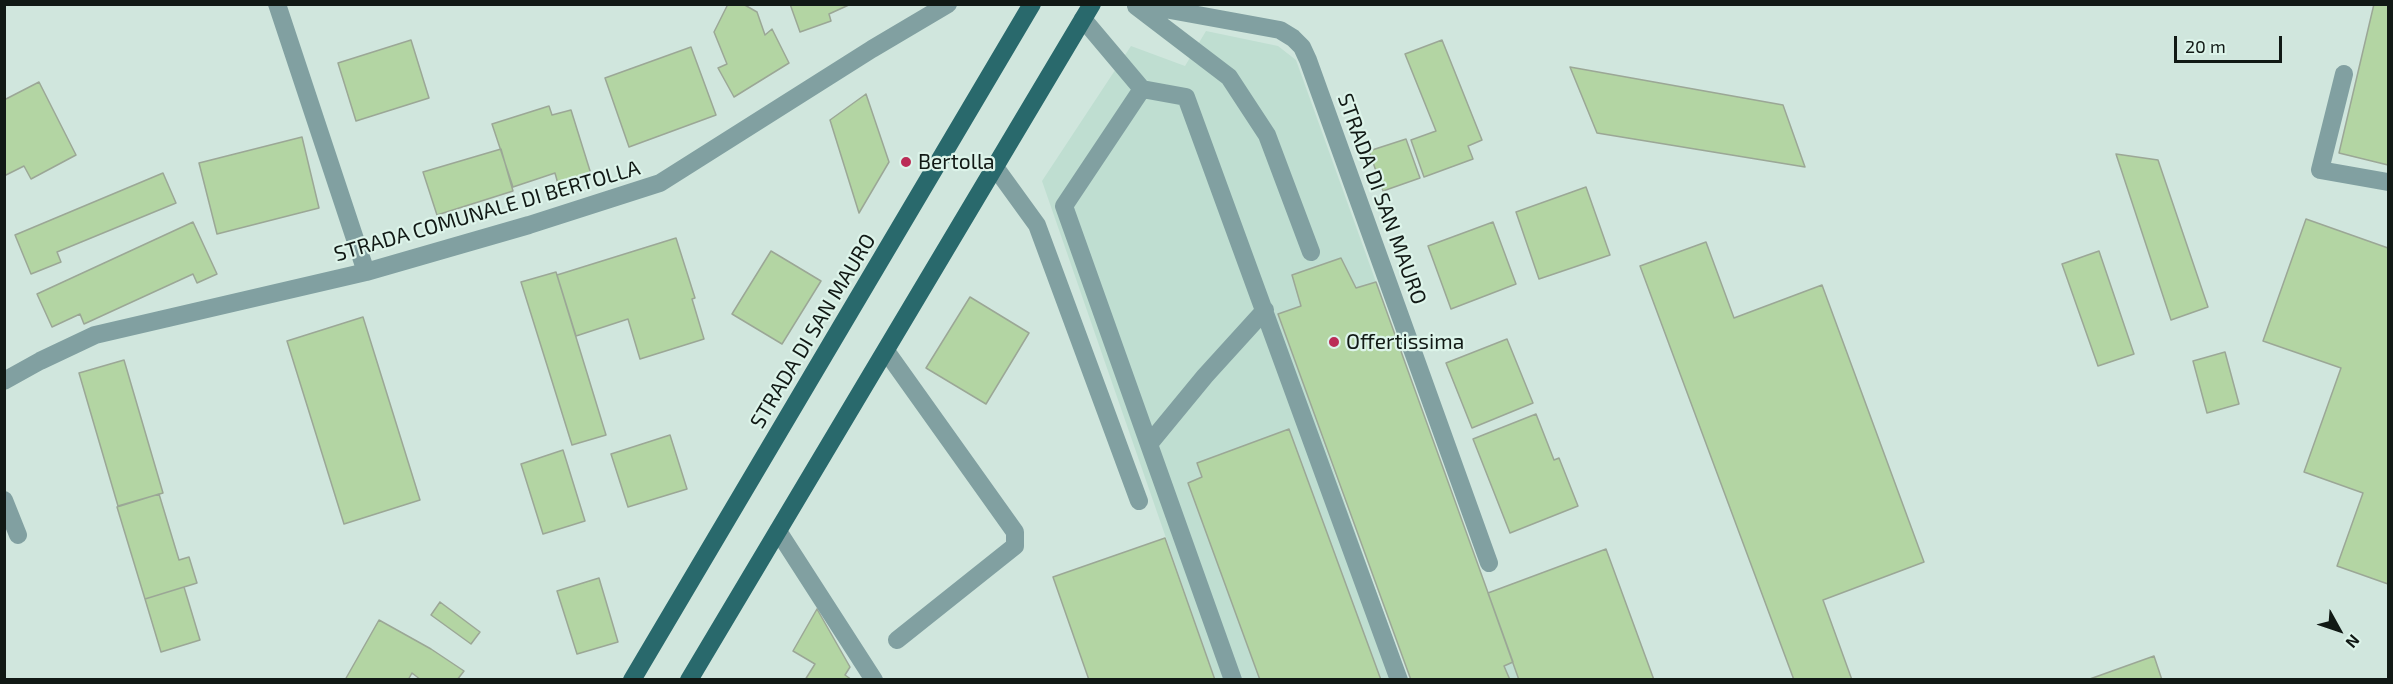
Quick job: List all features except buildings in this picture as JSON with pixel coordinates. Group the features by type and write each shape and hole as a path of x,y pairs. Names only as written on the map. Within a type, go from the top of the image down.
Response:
{"main road":[{"name":"STRADA DI SAN MAURO","path":"632,680 1032,4"},
{"path":"688,680 1087,12"}],"street":[{"path":"277,4 366,272"},
{"name":"STRADA COMUNALE DI BERTOLLA","path":"4,381 95,335 366,272 530,225 660,183 862,55 948,4"},
{"path":"1136,4 1229,77 1267,135 1311,252"},
{"name":"STRADA DI SAN MAURO","path":"1136,4 1280,30 1302,47 1489,563"},
{"path":"1087,12 1142,89 1186,97 1399,680"},
{"path":"2344,74 2320,170 2388,182"},
{"path":"1142,89 1064,206 1233,680"},
{"path":"995,167 1037,225 1139,501"},
{"path":"1149,444 1205,376 1265,310"},
{"path":"886,351 1015,532 1015,546 897,640"},
{"path":"4,500 18,535"},
{"path":"778,531 874,680"}],"shaded area":[{"path":"1206,31 1278,46 1296,60 1519,679 1411,679 1304,387 1407,679 1215,679 1042,181 1131,46 1185,66"}],"place":[{"name":"Bertolla","path":"906,162"},
{"name":"Offertissima","path":"1334,342"}]}
